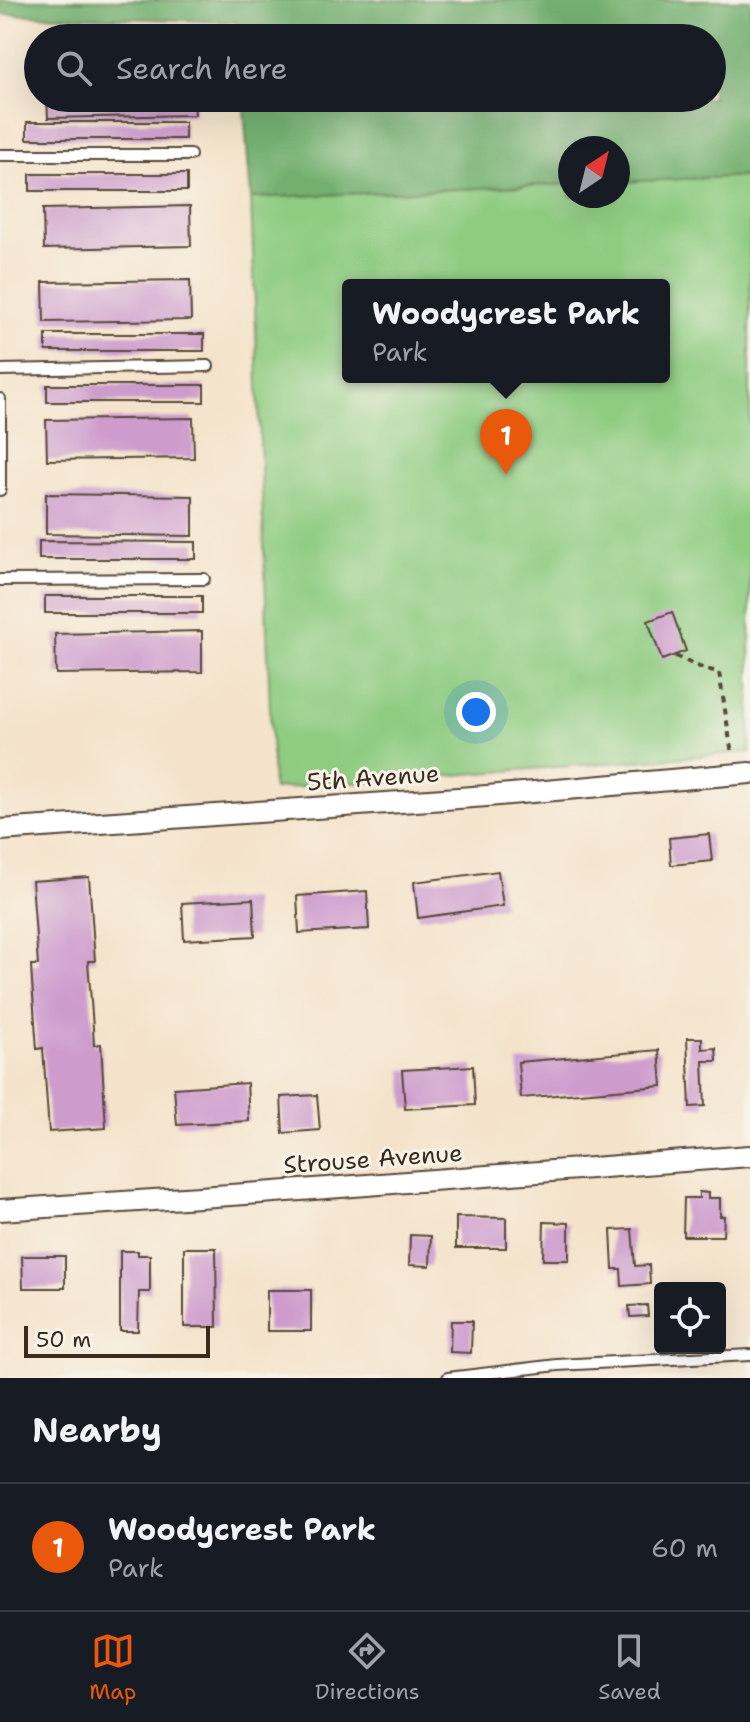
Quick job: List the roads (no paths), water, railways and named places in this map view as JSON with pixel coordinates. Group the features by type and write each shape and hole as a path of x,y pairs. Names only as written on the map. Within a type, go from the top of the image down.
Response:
{"street":[{"name":"5th Avenue","path":"0,830 487,796 750,773"},
{"name":"Strouse Avenue","path":"0,1210 750,1156"}],"lane":[{"path":"0,155 190,155"},
{"path":"0,370 208,366"},
{"path":"0,399 0,490"},
{"path":"0,580 204,579"},
{"path":"448,1378 557,1365 750,1355"}],"place":[{"name":"Woodycrest Park","path":"506,475"}]}
